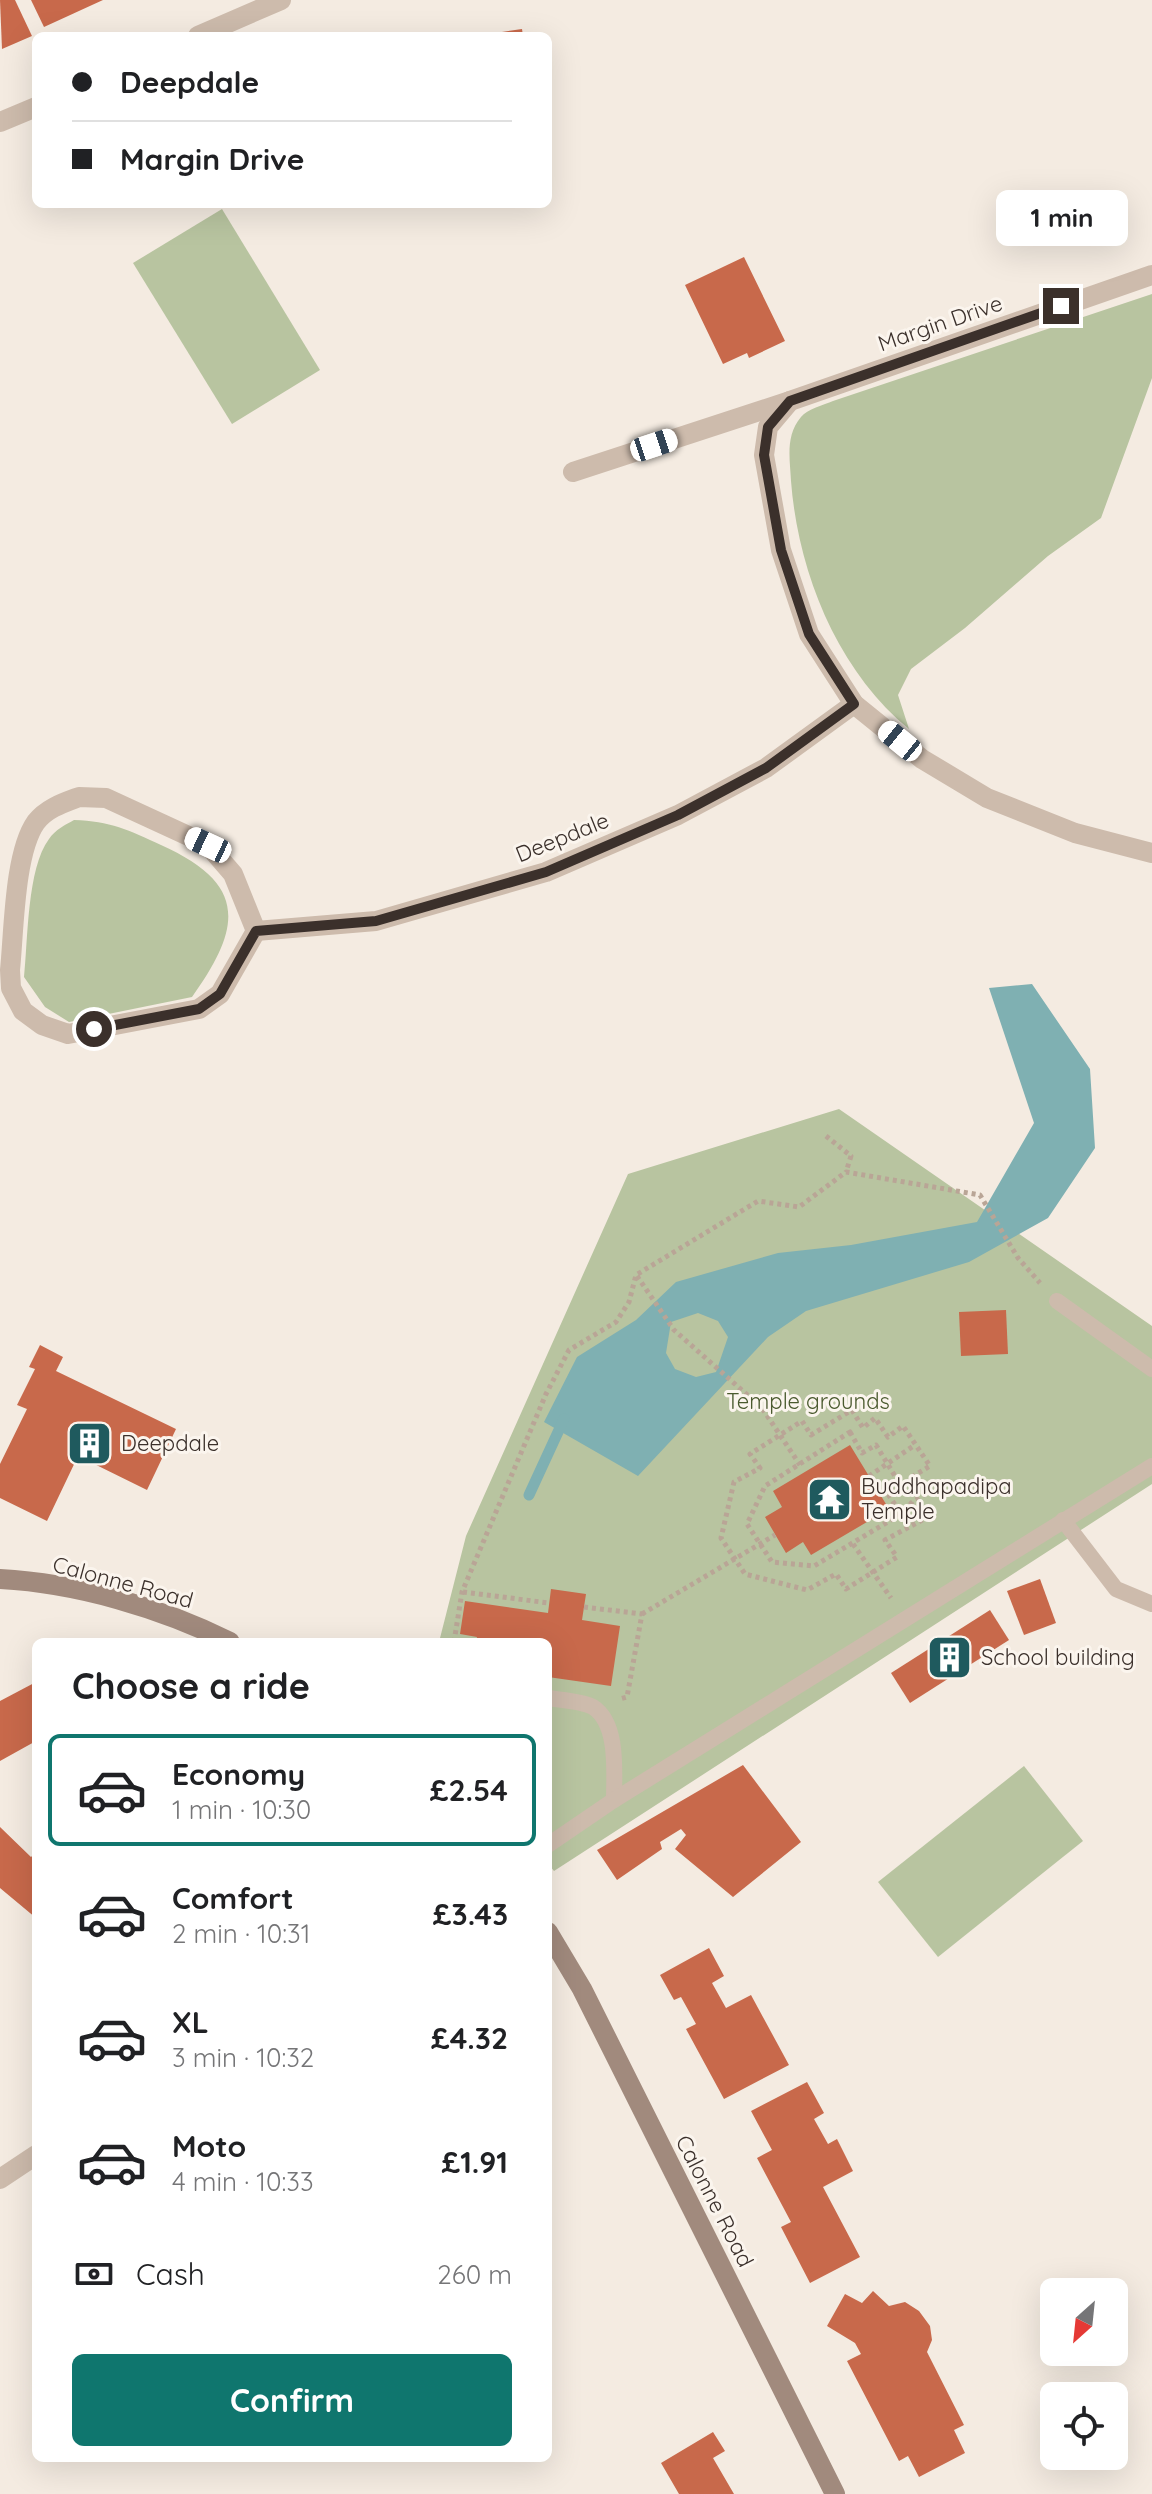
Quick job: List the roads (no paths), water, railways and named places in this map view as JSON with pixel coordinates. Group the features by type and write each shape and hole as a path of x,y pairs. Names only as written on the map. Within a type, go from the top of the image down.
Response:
{"street":[{"path":"207,32 281,0"},
{"path":"0,122 32,109"},
{"name":"Margin Drive","path":"573,472 790,401 1152,275"},
{"path":"790,401 768,427 764,455 781,550 809,634 854,704 922,759 987,798 1075,833 1152,853"},
{"name":"Deepdale","path":"256,931 376,921 546,872 678,815 766,768 854,704"},
{"path":"79,797 106,798 208,845 233,874 256,931 220,994 199,1009 68,1034 42,1025 23,1011 11,988 19,889 35,823 54,806 79,797"},
{"name":"Calonne Road","path":"0,1579 76,1589 169,1616 221,1638"},
{"name":"Calonne Road","path":"552,1939 582,1989 835,2494"},
{"path":"0,2179 32,2158"}],"lane":[{"path":"1057,1301 1152,1369"},
{"path":"552,1842 614,1800 1152,1466"},
{"path":"1063,1520 1116,1589 1152,1604"},
{"path":"552,1699 592,1707 606,1723 614,1755 614,1800"}],"water":[{"path":"1032,984 1090,1069 1095,1148 1048,1218 969,1262 806,1311 768,1337 638,1476 544,1422 577,1357 636,1320 676,1282 778,1253 851,1245 977,1222 1034,1123 989,988","holes":["698,1313 718,1321 728,1337 716,1372 696,1377 675,1369 666,1353 671,1322"]}],"waterway":[{"path":"529,1495 564,1419"}],"place":[{"name":"Deepdale","path":"90,1443"},
{"name":"Buddhapadipa Temple","path":"830,1499"},
{"name":"School building","path":"950,1657"}],"park label":[{"name":"Temple grounds","path":"808,1401"}]}
